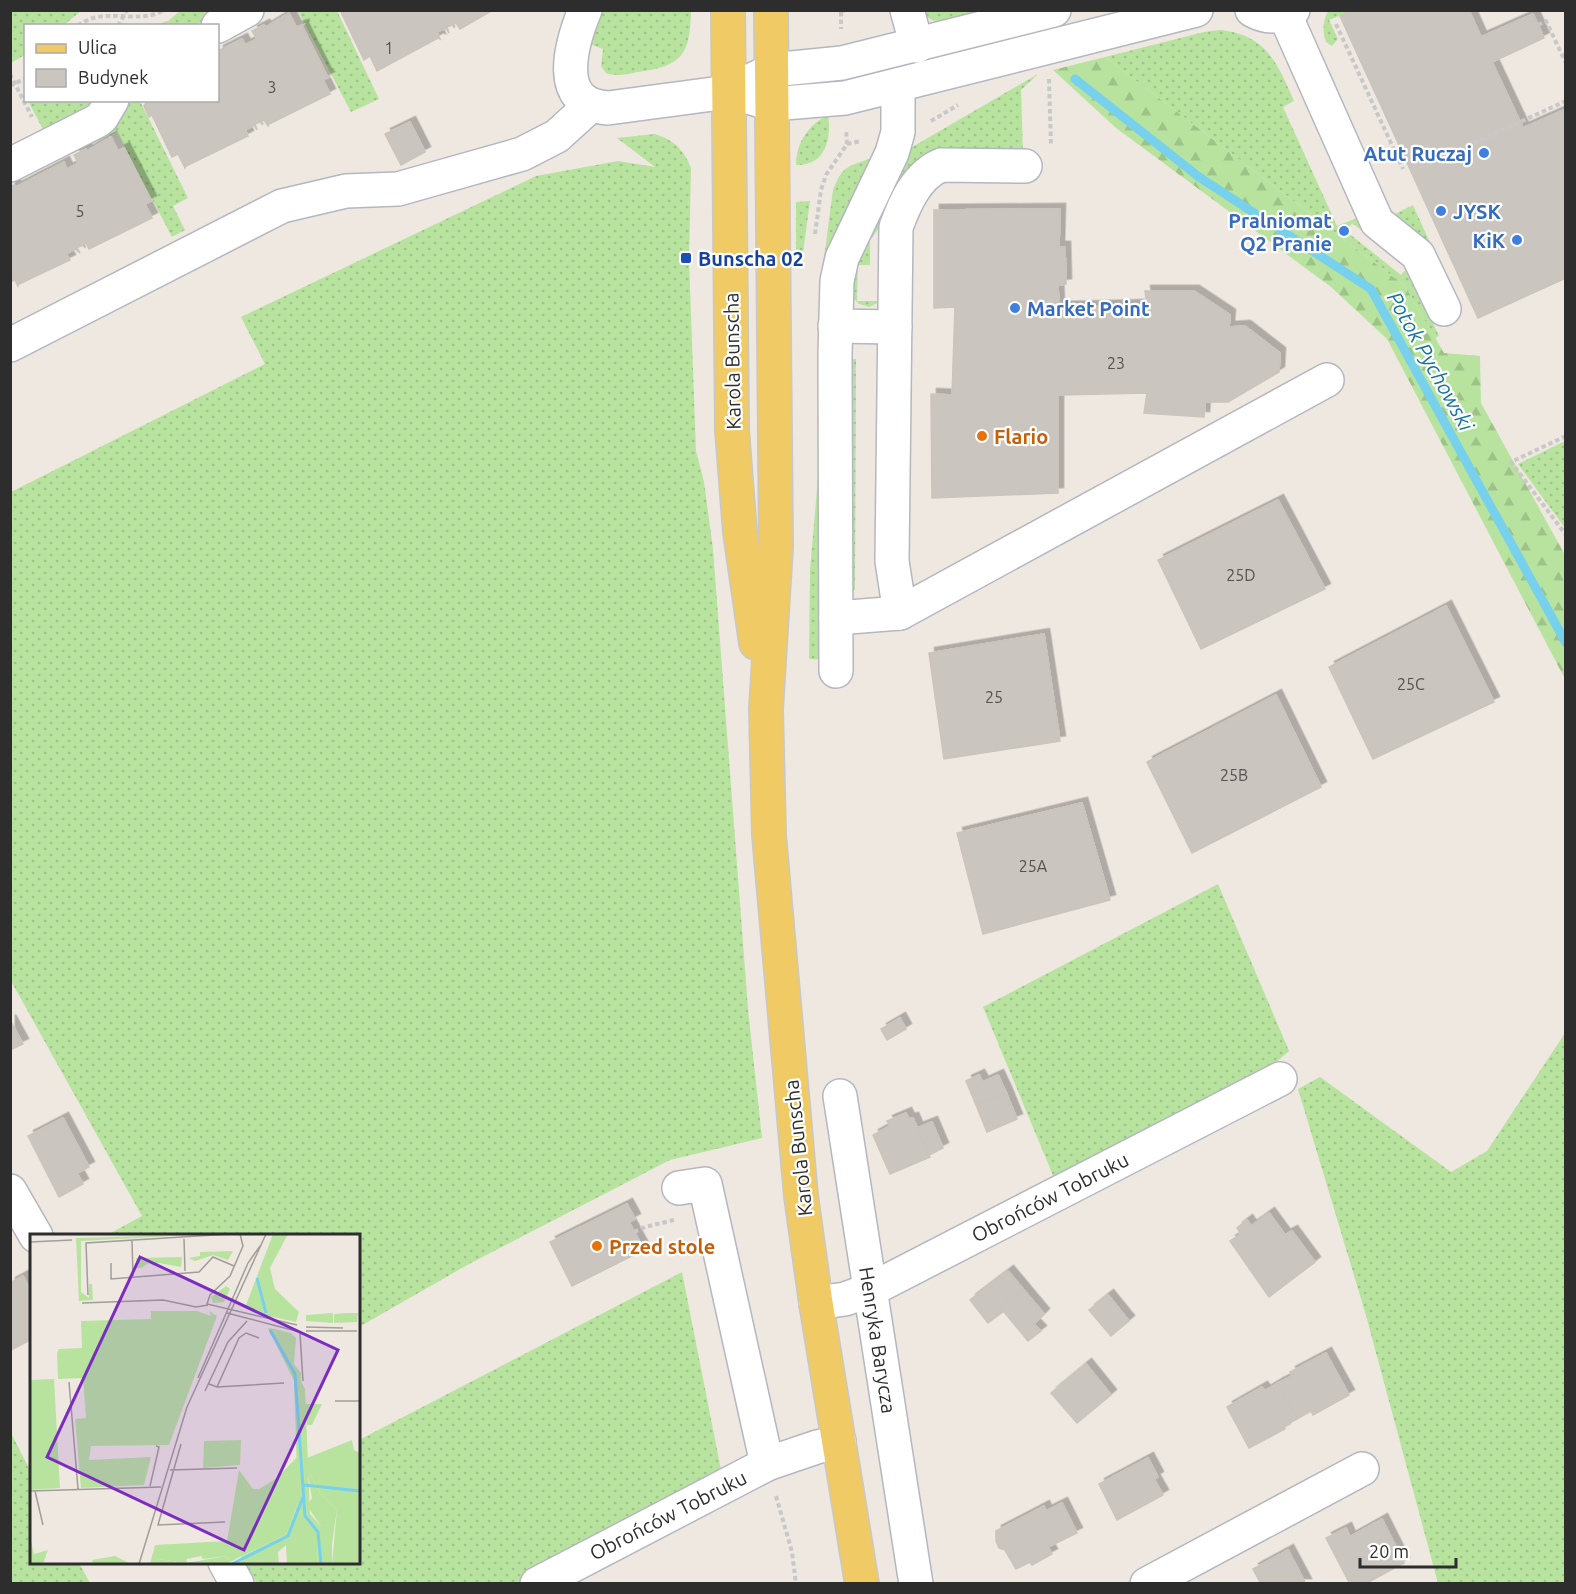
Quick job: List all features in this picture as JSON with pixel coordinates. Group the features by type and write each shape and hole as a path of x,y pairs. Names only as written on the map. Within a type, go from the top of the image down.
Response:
{"main road":[{"name":"Karola Bunscha","path":"728,10 732,430 740,532 766,710"},
{"name":"Karola Bunscha","path":"771,10 776,547 766,710 769,835 801,1196 816,1303 862,1584"}],"street":[{"path":"219,25 247,10"},
{"path":"585,10 576,34 570,67 576,89 585,102 608,108 728,92 772,70 842,63 1054,10"},
{"path":"907,10 917,46"},
{"path":"728,92 772,104 845,98 1196,10"},
{"path":"1252,10 1268,16 1289,13 1377,222 1418,255 1444,309"},
{"path":"836,672 835,326 837,281 842,258 886,169 898,132 898,85"},
{"path":"11,147 47,147 97,121 111,102"},
{"path":"10,345 282,206 346,190 398,189 522,154 557,136 591,105"},
{"path":"900,613 892,561 896,227 918,181 928,170 941,165 1038,159"},
{"path":"835,326 895,327"},
{"path":"836,618 900,613 1327,380"},
{"name":"Obrońców Tobruku","path":"816,1303 845,1299 870,1290 1280,1079"},
{"name":"Henryka Barycza","path":"840,1096 915,1584"},
{"name":"Obrońców Tobruku","path":"679,1188 705,1184 767,1464"},
{"path":"10,1191 35,1234"},
{"name":"Obrońców Tobruku","path":"537,1584 767,1464 839,1442"},
{"path":"1147,1584 1362,1470"},
{"path":"226,1564 237,1584"}],"path":[{"path":"119,24 127,10"},
{"path":"82,24 99,16 143,17 164,10"},
{"path":"840,10 841,12 848,10"},
{"path":"1538,25 1546,21 1566,63"},
{"path":"1336,24 1403,169"},
{"path":"10,74 13,84 47,147"},
{"path":"1038,159 1048,76"},
{"path":"1371,100 1377,97"},
{"path":"1419,168 1566,101"},
{"path":"1566,436 1511,462 1566,535"},
{"path":"634,1232 645,1227"},
{"name":"Obrońców Tobruku","path":"767,1464 792,1552 796,1584"}],"green space":[{"path":"11,10 81,10 65,24 24,24 24,59 23,56 11,63"},
{"path":"979,10 987,12 943,22 934,21 921,11"},
{"path":"180,11 224,11 197,24 158,24 168,21"},
{"path":"298,11 337,11 379,99 351,112"},
{"path":"603,11 691,11 686,48 674,61 665,66 622,75 606,73 601,66 603,49 590,44"},
{"path":"1328,11 1351,11 1329,20 1338,39 1332,46 1326,42 1324,34 1324,22"},
{"path":"1220,30 1249,38 1260,45 1276,63 1294,101 1283,107 1337,226 1359,217 1366,234 1352,223 1347,232 1401,275 1407,268 1439,336 1435,338 1405,286 1105,57"},
{"path":"1105,57 1405,286 1444,353 1480,356 1481,403 1565,555 1565,679 1387,339 1331,287 1116,128 1053,70"},
{"path":"1038,74 1021,90 1023,154 938,153 870,240 870,265 858,265 857,301 882,301 869,307 859,304 853,298 852,269 907,150"},
{"path":"29,102 97,102 46,135"},
{"path":"123,102 140,102 188,198 173,206 185,230 172,237 117,132 73,153 70,147"},
{"path":"828,115 829,133 820,156 806,164 796,165 798,149 804,136 809,129"},
{"path":"655,134 668,139 678,146 691,168 689,261 696,451 704,482 713,549 748,1009 762,1138 670,1160 469,1264 360,1326 360,1234 109,1234 142,1216 11,981 11,492 265,364 241,317 536,176 618,161 655,167 617,138"},
{"path":"876,156 822,273 833,190 837,181 845,169"},
{"path":"810,201 802,260 796,261 796,202"},
{"path":"1413,205 1437,258 1391,216"},
{"path":"847,359 856,359 855,590 848,590"},
{"path":"822,431 823,660 809,659 810,570"},
{"path":"1565,441 1565,528 1518,464"},
{"path":"1218,884 1289,1051 1252,1083 1057,1185 983,1007"},
{"path":"1565,1033 1565,1583 1438,1583 1365,1312 1298,1089 1320,1077 1451,1172 1487,1151"},
{"path":"682,1272 723,1480 521,1583 257,1583 246,1564 360,1564 360,1439"},
{"path":"11,1433 30,1470 30,1564 80,1564 90,1583 11,1583"}],"building":[{"path":"340,10 493,10 460,29 456,23 447,27 449,33 446,28 437,32 440,39 377,71 370,56 364,60"},
{"name":"Atut Ruczaj","path":"1351,10 1469,10 1481,37 1533,14 1544,38 1492,62 1523,128 1566,109 1566,278 1478,318 1340,16"},
{"path":"289,13 296,27 303,25 329,77 323,80 330,94 268,126 264,120 255,124 257,130 254,125 245,130 248,136 185,168 178,154 172,157 152,115 149,117 145,104 148,102 219,102 219,50 242,39 245,45 257,39 252,31 264,25 266,27"},
{"path":"410,122 425,152 401,165 385,134"},
{"path":"111,137 118,151 124,148 151,201 145,204 152,218 89,249 86,243 77,248 80,253 75,249 66,254 70,260 18,286 15,280 10,282 10,187 14,185 16,187 64,162 67,169 78,163 74,155 86,149 87,151"},
{"path":"1060,209 1059,247 1065,247 1066,284 1058,285 1059,307 1147,305 1145,291 1194,291 1230,315 1229,327 1245,326 1280,353 1279,372 1228,402 1205,402 1204,417 1144,413 1147,393 1058,395 1058,493 932,498 931,394 952,395 955,307 934,308 934,210"},
{"path":"1278,500 1325,589 1201,649 1158,560"},
{"path":"1446,606 1494,702 1373,759 1329,667"},
{"path":"1044,634 1060,741 944,759 929,653"},
{"path":"1276,695 1321,787 1192,853 1147,762"},
{"path":"1082,803 1110,900 983,934 957,833"},
{"path":"900,1018 906,1029 887,1040 881,1029"},
{"path":"10,1020 23,1044 10,1050"},
{"path":"979,1075 983,1082 998,1075 1006,1092 976,1105 966,1081"},
{"path":"1006,1092 1017,1119 987,1132 976,1105"},
{"path":"906,1113 909,1119 913,1118 930,1157 890,1174 873,1135 890,1126 887,1121"},
{"path":"63,1118 89,1167 77,1173 83,1184 59,1197 28,1136"},
{"path":"932,1122 943,1148 929,1155 917,1128"},
{"name":"Przed stole","path":"627,1204 635,1219 629,1222 644,1250 572,1286 550,1242"},
{"path":"1269,1213 1285,1235 1292,1231 1315,1262 1269,1297 1230,1241 1241,1234 1237,1228 1247,1220 1251,1226"},
{"path":"1008,1271 1023,1289 1000,1307 1004,1311 988,1323 970,1300"},
{"path":"23,1276 30,1289 30,1340 11,1350 10,1283"},
{"path":"1023,1289 1044,1314 1034,1324 1041,1331 1028,1341 1000,1307"},
{"path":"1108,1295 1129,1321 1111,1336 1089,1310"},
{"path":"1326,1353 1349,1395 1313,1415 1311,1411 1297,1419 1278,1383 1292,1376 1290,1372"},
{"path":"1086,1364 1111,1395 1077,1423 1051,1393"},
{"path":"1278,1383 1297,1419 1284,1426 1285,1429 1249,1448 1227,1407 1262,1387 1265,1391"},
{"path":"1148,1458 1158,1477 1154,1479 1163,1495 1117,1520 1099,1484"},
{"path":"1062,1503 1077,1533 1048,1547 1052,1554 1032,1565 1030,1562 1016,1569 1005,1550 999,1548 996,1531 1044,1506 1046,1511"},
{"path":"1382,1519 1404,1563 1365,1584 1350,1584 1326,1538 1346,1528 1350,1537"},
{"path":"1288,1550 1306,1584 1261,1584 1253,1569"}],"waterway":[{"name":"Potok Pychowski","path":"1075,79 1199,177 1371,289 1566,643"}],"place":[{"name":"Atut Ruczaj","path":"1484,153"},
{"name":"JYSK","path":"1441,211"},
{"name":"Pralniomat Q2 Pranie","path":"1344,231"},
{"name":"KiK","path":"1517,240"},
{"name":"Bunscha 02","path":"686,258"},
{"name":"Market Point","path":"1015,308"},
{"name":"Flario","path":"982,436"},
{"name":"Przed stole","path":"597,1246"}]}
